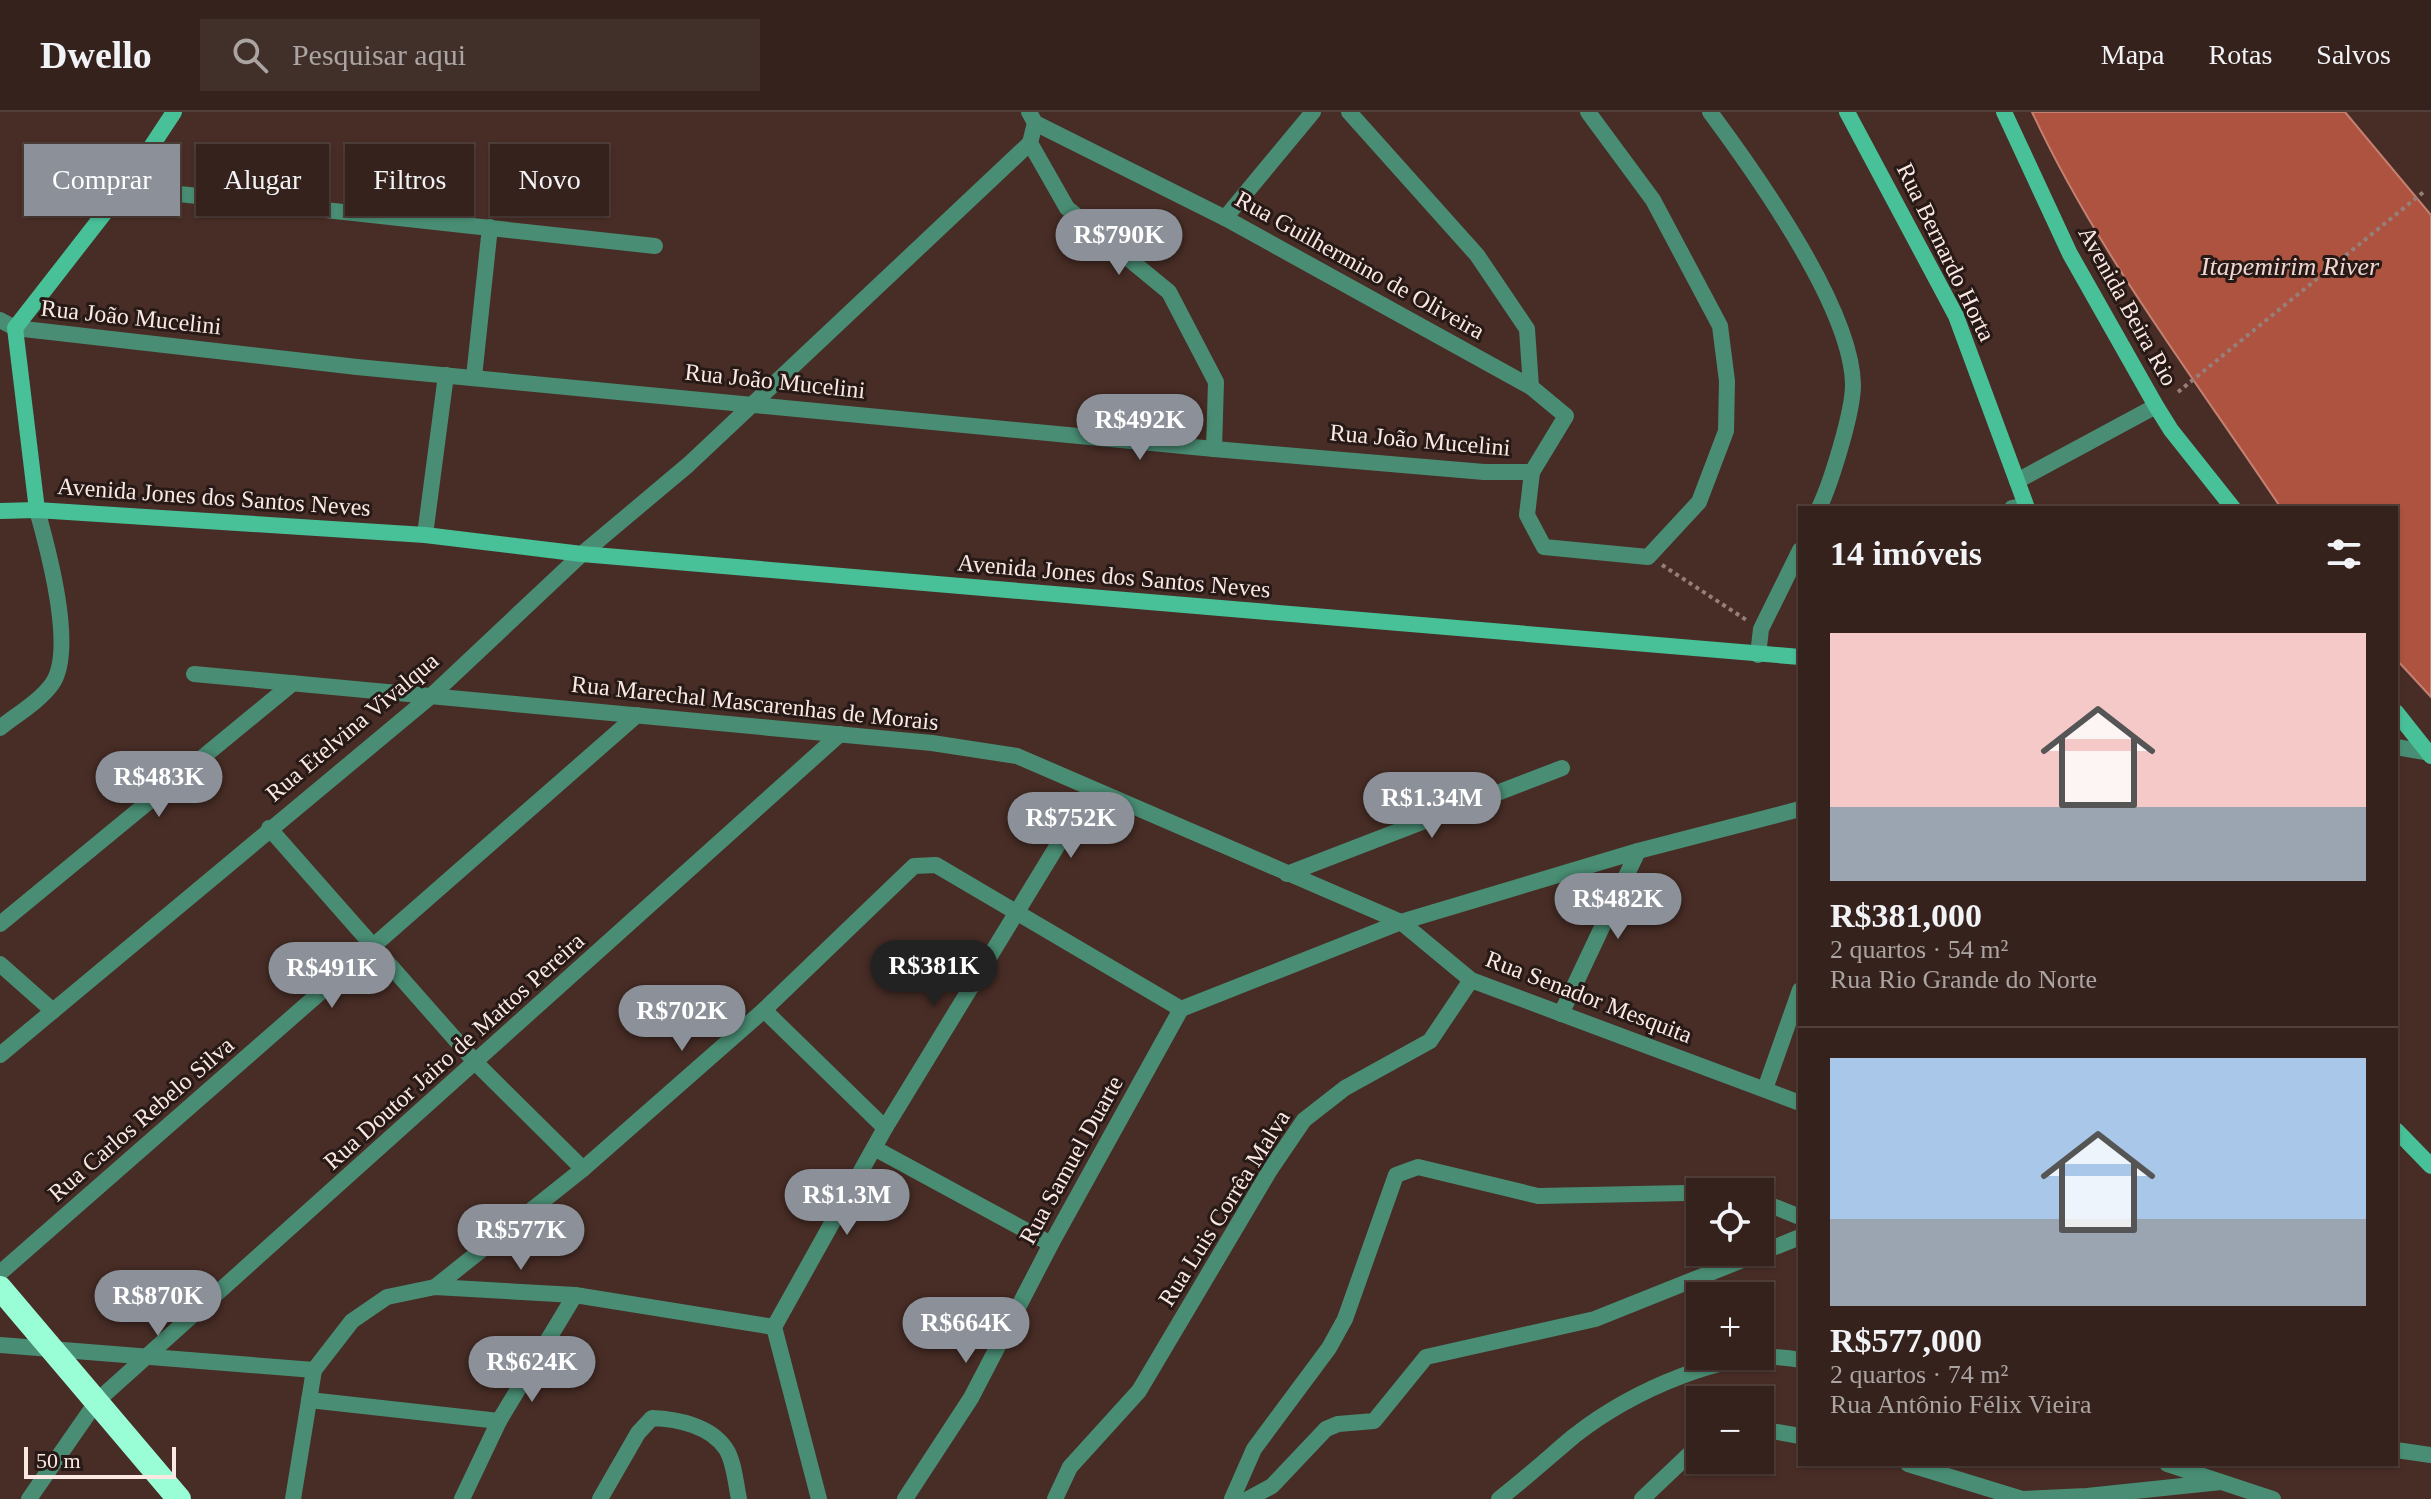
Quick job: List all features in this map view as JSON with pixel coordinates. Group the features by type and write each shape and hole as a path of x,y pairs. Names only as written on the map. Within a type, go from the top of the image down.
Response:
{"highway":[{"path":"0,1288 55,1349 179,1499"}],"main road":[{"path":"153,144 174,112"},
{"name":"Rua Bernardo Horta","path":"1847,112 1956,316 2017,481 2022,506"},
{"name":"Avenida Beira Rio","path":"2004,112 2070,254 2156,406 2231,506"},
{"path":"37,510 7,324 100,216"},
{"name":"Avenida Jones dos Santos Neves","path":"0,511 37,510 425,535 582,554 1798,657"},
{"path":"2398,715 2428,754"},
{"path":"2398,1132 2431,1166"}],"street":[{"path":"1225,218 1313,112"},
{"path":"1349,112 1477,255 1527,329 1531,387"},
{"path":"1532,472 1527,515 1544,547 1648,557 1699,502 1726,431 1727,381 1720,326 1653,200 1588,112"},
{"path":"1710,112 1826,291 1845,342 1853,386 1831,482 1820,506"},
{"path":"1032,117 1030,143 1067,208 1169,292 1216,382 1214,449"},
{"name":"Rua Guilhermino de Oliveira","path":"1032,117 1225,218 1531,387 1566,416 1532,472"},
{"name":"Rua Etelvina Vivalqua","path":"0,1055 431,696 582,554 688,465 1030,143"},
{"path":"180,194 655,246"},
{"path":"474,377 490,227"},
{"name":"Rua João Mucelini","path":"7,324 446,375 1214,449 1484,472 1532,472"},
{"path":"425,535 446,375"},
{"path":"2017,481 2156,406"},
{"path":"0,728 51,686 62,662 53,568 37,510"},
{"path":"1758,655 1761,629 1798,554"},
{"name":"Rua Marechal Mascarenhas de Morais","path":"194,674 840,734 1017,756 1287,874"},
{"path":"0,924 293,683"},
{"name":"Rua Carlos Rebelo Silva","path":"0,1273 637,715"},
{"name":"Rua Doutor Jairo de Mattos Pereira","path":"29,1499 97,1401 477,1064 840,734"},
{"path":"2398,747 2428,754"},
{"path":"1287,874 1562,768"},
{"path":"819,1499 774,1327 885,1128 1092,789"},
{"path":"435,1287 583,1169 764,1010 902,874 922,862 936,865 1016,909 1181,1009 1401,922 1638,851 1798,810"},
{"path":"269,828 477,1064 583,1169"},
{"path":"1561,1014 1638,851"},
{"name":"Rua Senador Mesquita","path":"1287,874 1401,922 1471,980 1798,1102"},
{"path":"0,964 53,1011"},
{"name":"Rua Luis Corrêa Malva","path":"1055,1499 1070,1467 1139,1391 1270,1170 1304,1120 1345,1088 1430,1041 1471,980"},
{"path":"1765,1089 1798,996"},
{"name":"Rua Samuel Duarte","path":"905,1499 971,1398 1051,1244 1181,1009"},
{"path":"764,1010 885,1128"},
{"path":"874,1148 1051,1244"},
{"path":"1232,1499 1268,1427 1329,1348 1366,1265 1390,1187 1404,1170 1418,1167 1538,1196 1686,1193"},
{"path":"1774,1207 1798,1216"},
{"path":"1248,1499 1272,1486 1326,1429 1338,1424 1374,1421 1426,1357 1595,1319 1798,1238"},
{"path":"293,1499 314,1370 352,1321 387,1297 435,1287 575,1295 774,1327"},
{"path":"462,1499 499,1421 575,1295"},
{"path":"0,1345 314,1370"},
{"path":"1499,1499 1576,1435 1619,1406 1662,1386 1726,1362 1798,1360"},
{"path":"309,1400 499,1421"},
{"path":"600,1499 638,1433 652,1418 671,1419 701,1428 727,1450 734,1494"},
{"path":"1774,1431 1798,1436"},
{"path":"2398,1450 2431,1455"},
{"path":"1642,1499 1686,1457"},
{"path":"1915,1466 2022,1499 2087,1496 2221,1482"},
{"path":"2173,1466 2273,1499"}],"path":[{"path":"2178,392 2426,190"},
{"path":"1648,557 1761,629"}],"water":[{"name":"Itapemirim River","path":"2032,112 2345,112 2431,215 2431,697 2398,661 2398,506 2280,506 2117,265 2058,164"}]}
